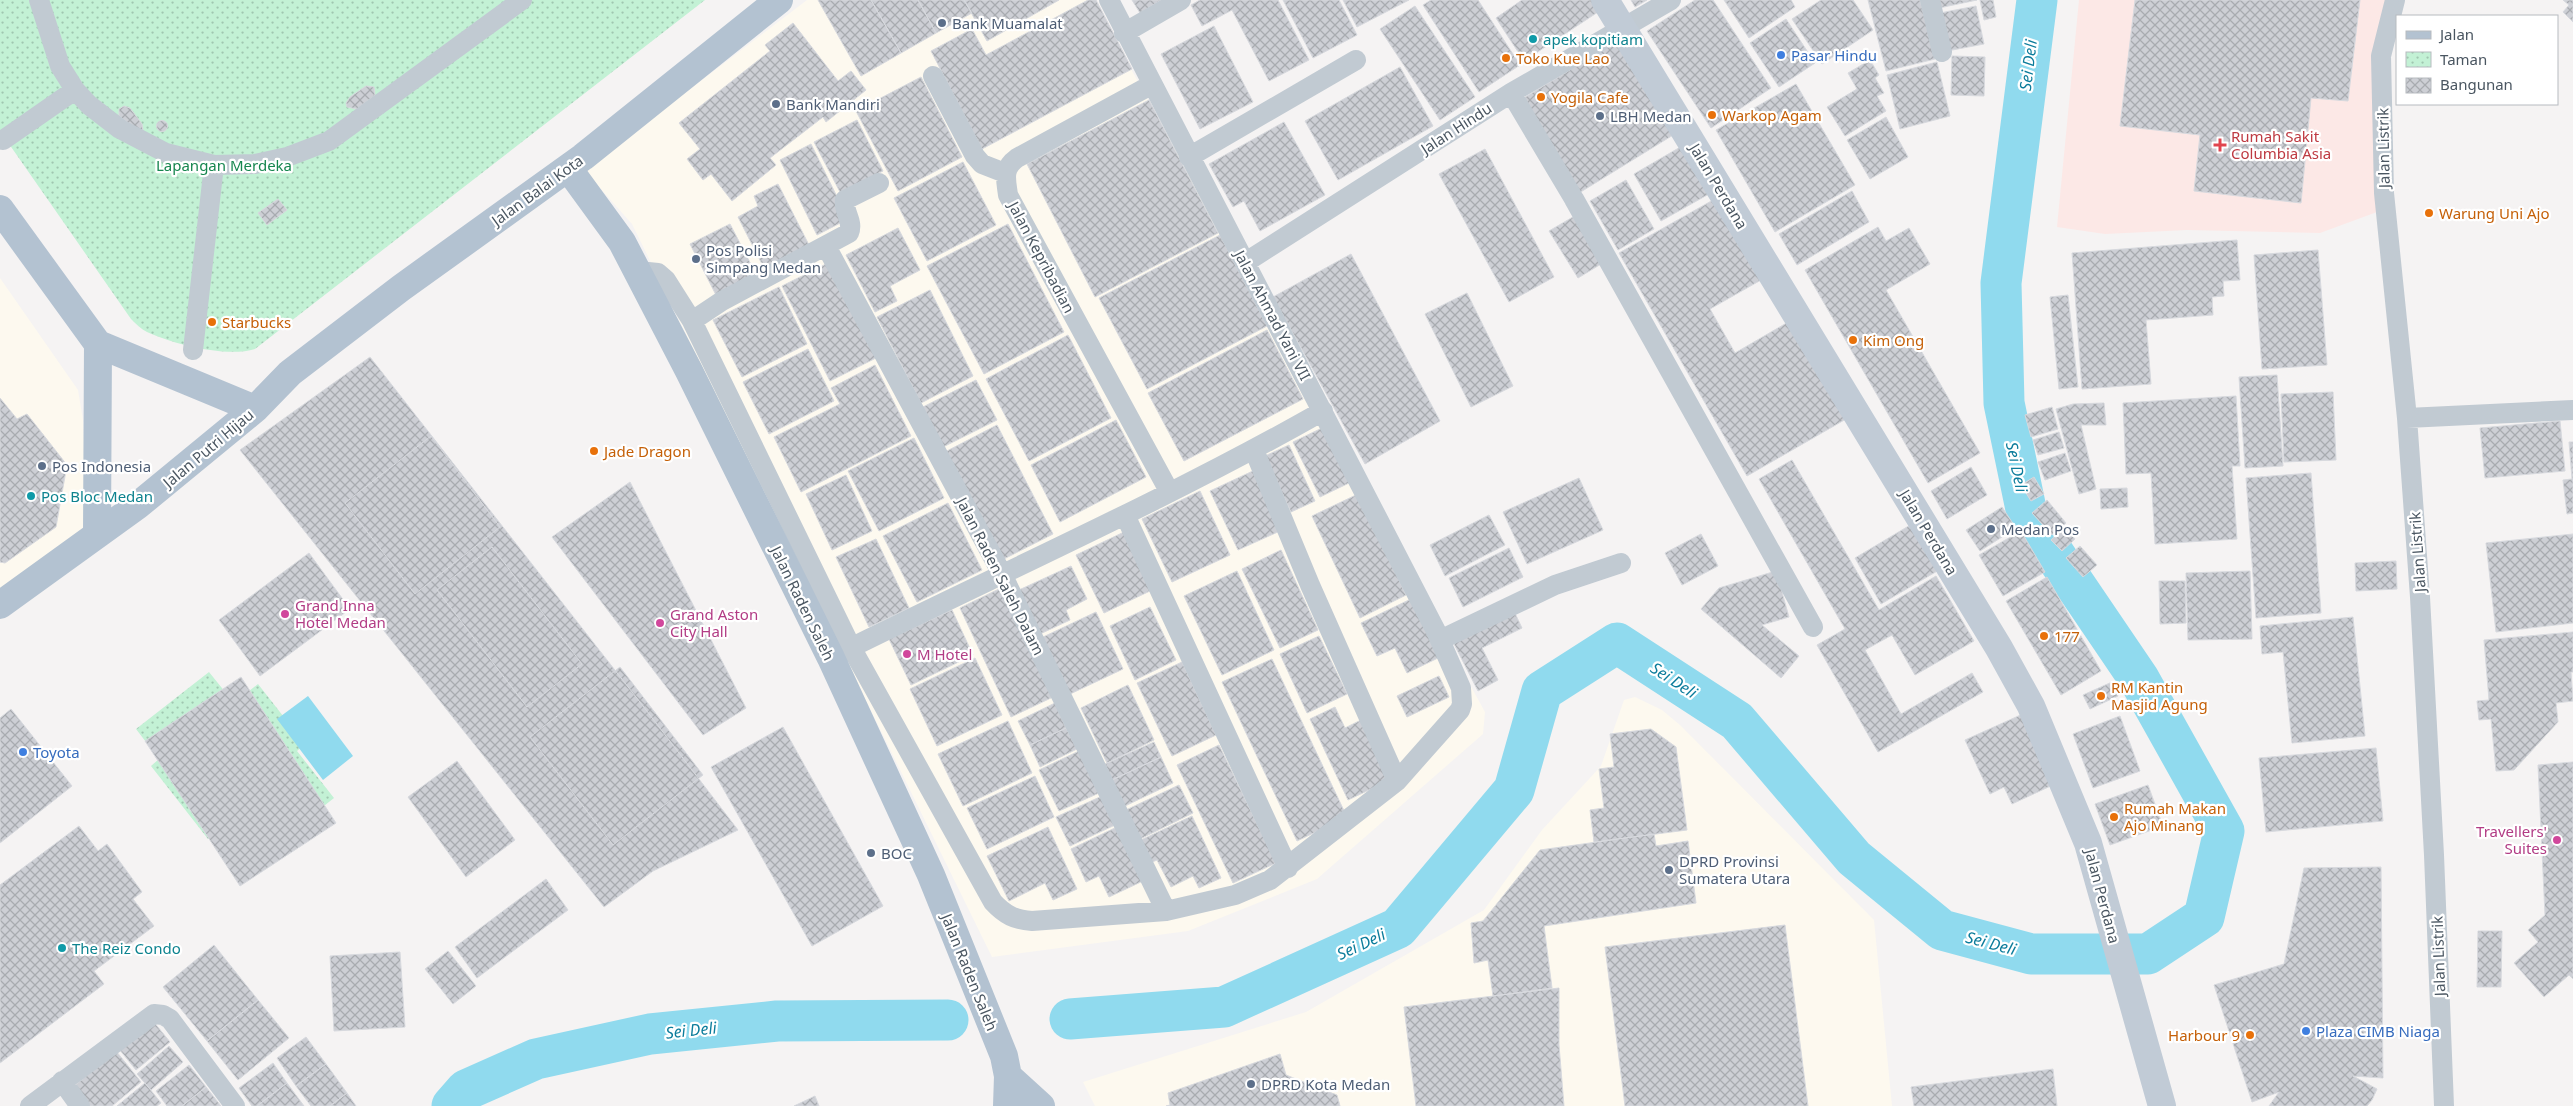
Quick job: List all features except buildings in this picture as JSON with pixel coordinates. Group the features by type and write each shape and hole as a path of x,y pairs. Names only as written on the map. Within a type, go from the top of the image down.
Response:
{"main road":[{"name":"Jalan Balai Kota","path":"290,373 401,288 568,168 779,0"},
{"name":"Jalan Perdana","path":"1606,0 1999,648 2031,706 2088,843 2162,1106"},
{"name":"Jalan Raden Saleh","path":"568,168 613,228 638,271 700,364 841,653 1006,1066"},
{"path":"0,209 98,344 255,409"},
{"path":"97,534 98,344"},
{"name":"Jalan Putri Hijau","path":"0,606 137,506 255,409 290,373"},
{"path":"1006,1066 1006,1106"},
{"path":"1006,1066 1041,1106"}],"street":[{"path":"38,0 60,66 75,90 89,105 120,129 166,154 214,165 255,164 287,157 329,141 522,0"},
{"name":"Jalan Ahmad Yani VII","path":"841,653 993,902 1004,913 1018,920 1032,921 1166,911 1235,895 1270,880 1288,868 1397,781 1460,710 1462,704 1461,688 1438,635 1246,262 1124,33 1109,0"},
{"path":"1124,33 1181,0"},
{"name":"Jalan Hindu","path":"1246,262 1511,93 1622,26 1671,0"},
{"path":"1930,0 1942,52"},
{"name":"Jalan Listrik","path":"2396,0 2381,56 2384,193 2406,418 2422,636 2444,1106"},
{"path":"1189,157 1356,60"},
{"path":"933,76 975,156 982,164 1004,173 1010,163 1017,158 1151,85"},
{"path":"3,140 75,90"},
{"path":"1511,93 1574,198 1813,627"},
{"path":"193,350 214,165"},
{"name":"Jalan Kepribadian","path":"1004,173 1008,195 1169,491"},
{"path":"692,321 722,301 826,246 851,230 845,200 878,183"},
{"name":"Jalan Raden Saleh Dalam","path":"826,246 1002,574 1166,911"},
{"path":"638,271 658,273 666,280 692,321 700,364"},
{"path":"2406,418 2573,410"},
{"path":"841,653 1126,515 1169,491 1254,450 1323,411"},
{"path":"1254,450 1310,585 1397,781"},
{"path":"1126,515 1288,868"},
{"path":"1438,635 1555,585 1622,563"},
{"path":"30,1106 154,1014 163,1014 170,1019 235,1106"},
{"path":"62,1081 80,1106"}],"shaded area":[{"path":"807,0 1093,0 1485,712 1483,734 1317,879 1188,931 992,957 632,224 584,170"},
{"name":"Rumah Sakit Columbia Asia","path":"2079,0 2392,0 2377,212 2320,233 2187,230 2105,234 2057,227"},
{"path":"0,278 78,390 83,420 88,527 0,595"},
{"name":"DPRD Provinsi Sumatera Utara","path":"1635,697 1662,710 1680,725 1874,920 1892,1106 1095,1106 1083,1082 1306,1012 1484,910 1542,830 1601,766 1624,700"}],"green space":[{"name":"Lapangan Merdeka","path":"0,0 705,0 255,349 230,352 215,351 171,341 147,332 135,323 0,131"},
{"path":"209,672 234,703 258,684 305,744 297,751 334,798 243,870 215,834 208,839 151,766 159,759 136,729"}],"water":[{"path":"308,696 353,756 323,780 277,719"}],"waterway":[{"name":"Sei Deli","path":"1070,1019 1224,1007 1398,928 1514,790 1542,691 1617,643 1737,721 1854,858 1942,930 2031,954 2148,954 2204,917 2224,831 2139,679 2027,514 2004,403 2001,283 2037,0"},
{"name":"Sei Deli","path":"452,1106 466,1090 536,1059 650,1034 777,1021 948,1020"}],"place":[{"name":"Bank Muamalat","path":"942,23"},
{"name":"apek kopitiam","path":"1533,39"},
{"name":"Pasar Hindu","path":"1781,55"},
{"name":"Toko Kue Lao","path":"1506,58"},
{"name":"Yogila Cafe","path":"1541,97"},
{"name":"Bank Mandiri","path":"776,104"},
{"name":"Warkop Agam","path":"1712,115"},
{"name":"LBH Medan","path":"1600,116"},
{"name":"Rumah Sakit Columbia Asia","path":"2220,145"},
{"name":"Warung Uni Ajo","path":"2429,213"},
{"name":"Pos Polisi Simpang Medan","path":"696,259"},
{"name":"Starbucks","path":"212,322"},
{"name":"Kim Ong","path":"1853,340"},
{"name":"Jade Dragon","path":"594,451"},
{"name":"Pos Indonesia","path":"42,466"},
{"name":"Pos Bloc Medan","path":"31,496"},
{"name":"Medan Pos","path":"1991,529"},
{"name":"Grand Inna Hotel Medan","path":"285,614"},
{"name":"Grand Aston City Hall","path":"660,623"},
{"name":"177","path":"2044,636"},
{"name":"M Hotel","path":"907,654"},
{"name":"RM Kantin Masjid Agung","path":"2101,696"},
{"name":"Toyota","path":"23,752"},
{"name":"Rumah Makan Ajo Minang","path":"2114,817"},
{"name":"Travellers' Suites","path":"2557,840"},
{"name":"BOC","path":"871,853"},
{"name":"DPRD Provinsi Sumatera Utara","path":"1669,870"},
{"name":"The Reiz Condo","path":"62,948"},
{"name":"Plaza CIMB Niaga","path":"2306,1031"},
{"name":"Harbour 9","path":"2250,1035"},
{"name":"DPRD Kota Medan","path":"1251,1084"}]}
